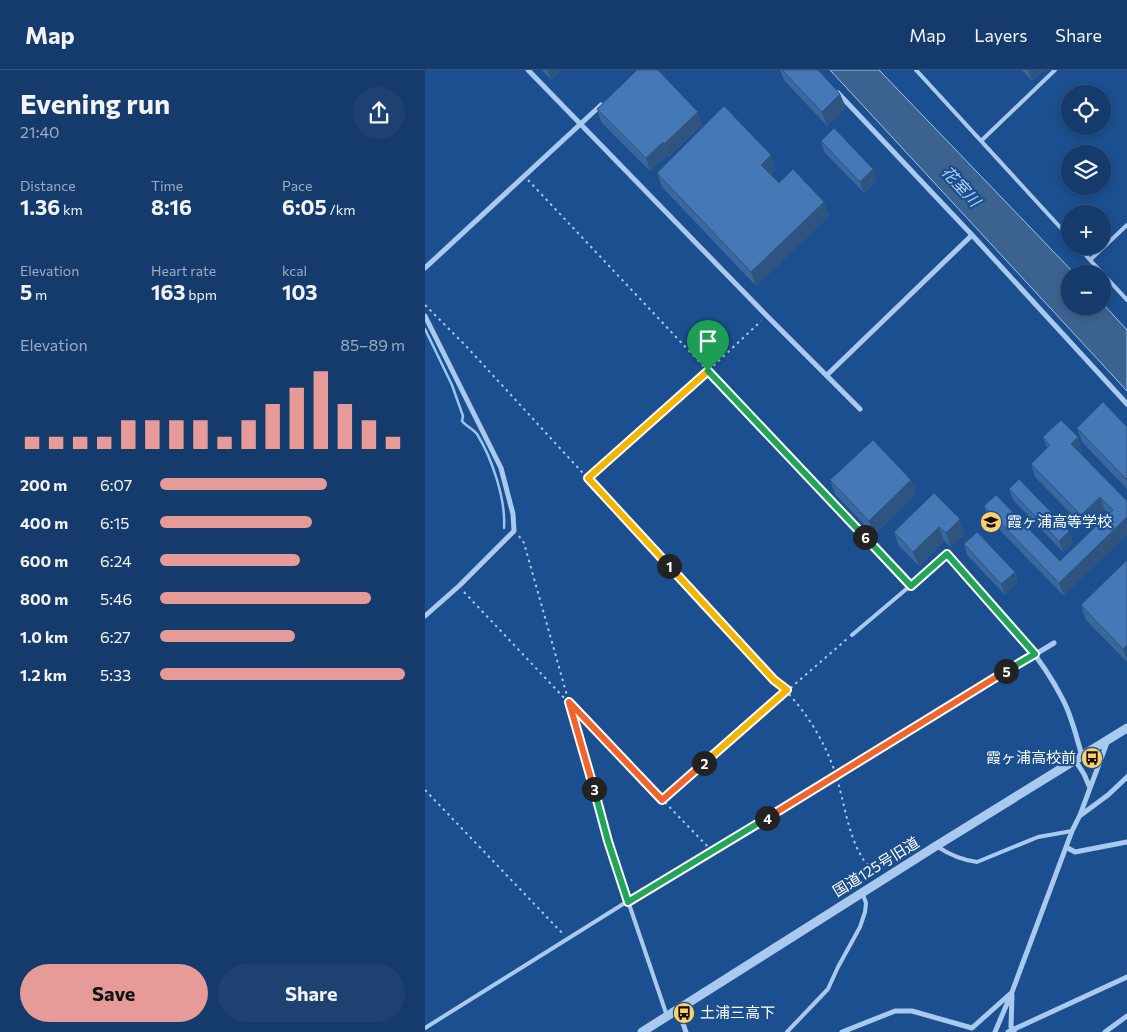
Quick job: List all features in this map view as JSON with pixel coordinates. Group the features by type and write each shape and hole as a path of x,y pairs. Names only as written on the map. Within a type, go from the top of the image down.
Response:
{"street":[{"path":"528,70 860,410"},
{"path":"835,90 972,235 1127,404"},
{"path":"425,268 603,104"},
{"path":"827,375 972,235"},
{"path":"425,316 501,468 513,514 514,531 459,586 425,616"},
{"path":"911,586 947,554 1035,654 1065,703 1078,758 1090,788"},
{"path":"955,703 1054,643"},
{"name":"国道125号旧道","path":"642,1032 862,892 1127,728"},
{"path":"995,1032 1012,992 1072,831 1081,815 1108,740"},
{"path":"1081,815 1108,795 1127,777"},
{"path":"1066,847 1075,852 1127,842"},
{"path":"1012,992 1012,1031 1127,977"},
{"path":"842,1032 895,1012 912,1011 972,1028 1012,992"},
{"path":"678,1009 686,1032"},
{"path":"1105,1032 1127,1016"}],"lane":[{"path":"916,70 1061,228"},
{"path":"982,140 1055,70"},
{"path":"1091,260 1127,224"},
{"path":"1086,255 1127,300"},
{"path":"852,635 911,586"},
{"path":"936,846 950,855 967,861 977,862 1039,837 1072,831"},
{"path":"787,1032 828,989 837,967 860,927 866,903 862,892"},
{"path":"425,1028 567,938 628,902 667,1016"}],"path":[{"path":"525,177 911,586"},
{"path":"425,305 465,345 774,680 787,690 811,721 837,776 855,843 863,860 883,879"},
{"path":"588,478 767,316"},
{"path":"514,531 524,543 608,841 628,902 955,703"},
{"path":"459,586 712,851"},
{"path":"662,800 852,635"},
{"path":"425,790 567,938"}],"water":[{"name":"花室川","path":"830,70 879,70 1066,265 1061,265 1061,315 1111,315 1111,313 1127,330 1127,391"}],"building":[{"path":"637,70 658,70 698,112 646,158 597,109"},
{"path":"782,70 818,70 840,94 822,112"},
{"path":"724,106 771,155 761,165 779,183 793,169 824,202 751,272 657,173"},
{"path":"834,128 873,169 860,182 821,141"},
{"path":"1103,402 1127,427 1127,480 1077,428"},
{"path":"1061,420 1078,437 1071,444 1127,501 1127,517 1059,583 984,506 996,495 1060,561 1113,510 1100,497 1081,515 1031,464 1050,445 1043,437"},
{"path":"873,440 911,480 869,521 830,480"},
{"path":"1019,479 1069,531 1059,541 1009,489"},
{"path":"934,493 960,519 946,533 939,527 913,552 894,532"},
{"path":"977,532 1015,572 1001,584 964,544"},
{"path":"1127,560 1127,645 1123,649 1081,605"}],"waterway":[{"path":"425,329 452,385 463,416 462,421 477,434 493,467 503,505 504,528"}],"place":[{"name":"霞ヶ浦高等学校","path":"991,522"},
{"name":"霞ヶ浦高校前","path":"1092,758"},
{"name":"土浦三高下","path":"684,1013"}],"route":[{"path":"708,371 911,586 947,554 1035,654 628,902 608,841 569,702 662,800 787,690 774,680 588,478 708,371"}]}
